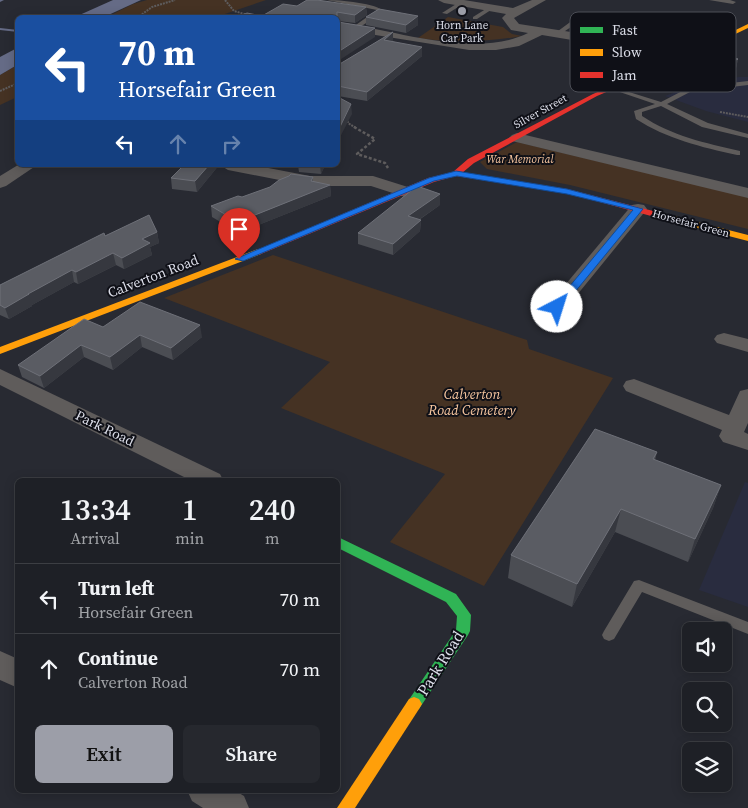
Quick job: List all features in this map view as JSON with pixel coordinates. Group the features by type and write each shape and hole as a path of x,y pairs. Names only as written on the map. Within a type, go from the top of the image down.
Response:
{"street":[{"path":"444,0 514,12"},
{"path":"540,0 514,12 508,18 515,27 570,37"},
{"path":"340,26 441,45 472,46 528,40 538,32"},
{"name":"Silver Street","path":"736,32 748,26"},
{"path":"376,44 391,35"},
{"name":"Silver Street","path":"456,174 471,160 517,138 603,92"},
{"path":"517,138 748,193"},
{"path":"0,183 26,167"},
{"path":"238,167 310,181 373,181 404,192"},
{"name":"Calverton Road","path":"0,350 285,241 439,177 456,174"},
{"name":"Horsefair Green","path":"456,174 567,191 748,238"},
{"path":"557,307 638,209"},
{"path":"724,339 748,346"},
{"name":"Park Road","path":"0,376 207,478"},
{"path":"634,386 741,434 748,396"},
{"name":"Park Road","path":"340,543 450,598 464,615 463,631 345,808"},
{"path":"0,664 15,673"},
{"path":"209,793 232,808"}],"lane":[{"path":"330,0 379,9 381,12 355,28"},
{"path":"712,0 733,2"},
{"path":"445,12 461,3"},
{"path":"475,18 491,8"},
{"path":"557,34 570,25"},
{"path":"623,92 662,104 704,125 748,136"},
{"path":"684,92 662,104 638,111 639,118 654,129 686,141 736,154"},
{"path":"608,635 639,585 748,628"}],"path":[{"path":"140,15 152,7 175,0"},
{"path":"225,0 228,7 234,12 248,15"},
{"path":"0,91 15,84"},
{"path":"345,113 348,123 375,139 357,154 385,163 404,192"}],"shaded area":[{"path":"113,0 141,0 108,15 79,15"},
{"path":"15,49 15,66 0,75 0,57"},
{"path":"736,77 748,77 748,122 706,111 665,96 675,92 736,92"},
{"path":"745,482 748,483 748,607 699,590"}],"green space":[{"path":"147,0 266,0 222,15 111,15 133,4"},
{"path":"448,17 503,27 512,34 522,36 470,41 418,38"},
{"path":"15,66 15,98 0,105 0,75"},
{"name":"War Memorial","path":"517,142 748,197 748,229 570,185 487,169 480,162"},
{"name":"Calverton Road Cemetery","path":"273,255 527,340 529,349 613,378 484,586 390,542 445,474 281,408 330,362 164,298"}],"building":[{"path":"307,0 317,0 366,7 355,15 337,12 337,15 264,15 283,4 297,6"},
{"path":"379,9 418,16 406,25 366,17"},
{"path":"340,22 375,28 340,51"},
{"path":"393,32 384,40 422,47 367,92 340,86 340,64"},
{"path":"340,98 351,104 340,127"},
{"path":"182,167 207,167 195,181 171,178"},
{"path":"291,174 313,177 311,181 330,185 250,217 244,214 233,219 211,206 270,187"},
{"path":"417,186 440,194 408,216 421,220 393,244 358,233"},
{"path":"149,215 157,232 142,239 150,243 122,258 113,253 76,272 72,270 5,308 0,305 0,285 104,233 105,236"},
{"path":"140,302 200,325 171,348 140,335 110,357 81,345 40,376 18,365 84,319 103,327"},
{"path":"595,429 657,452 653,459 721,485 695,539 621,509 577,584 511,555"}],"waterway":[{"path":"0,29 15,31"}],"traffic: fast":[{"path":"340,543 451,598 464,615 463,631 414,704"}],"traffic: slow":[{"path":"736,32 748,26"},
{"path":"662,216 748,238"},
{"path":"0,351 258,252"},
{"path":"345,808 414,704"}],"traffic: jam":[{"path":"456,174 471,161 602,92"},
{"path":"258,252 431,180 456,174 567,191 662,216"}],"place":[{"name":"Horn Lane Car Park","path":"462,11"}],"route":[{"path":"239,259 439,177 456,174 567,191 638,209 557,307"}]}
